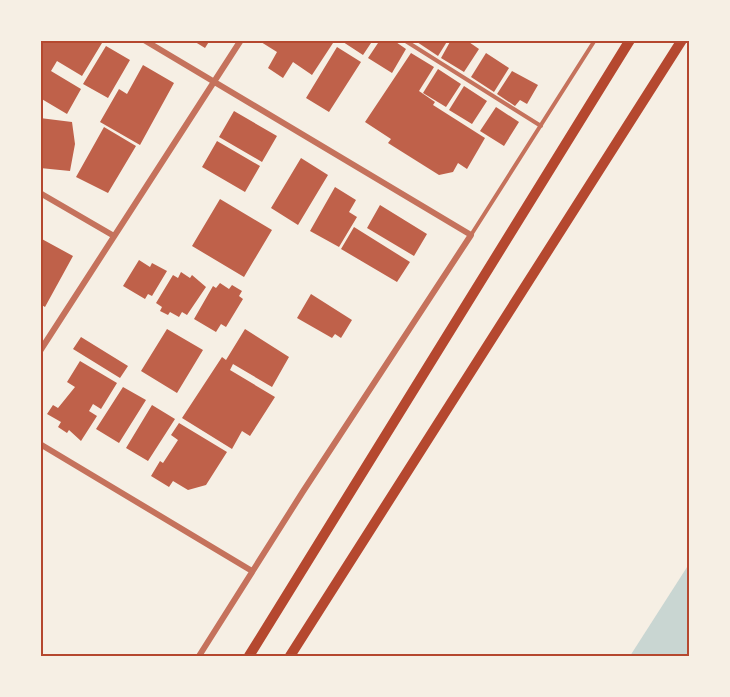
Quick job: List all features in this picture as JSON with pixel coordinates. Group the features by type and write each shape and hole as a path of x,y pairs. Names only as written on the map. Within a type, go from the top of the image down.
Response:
{"main road":[{"path":"249,657 630,40"},
{"path":"290,657 681,40"}],"street":[{"path":"144,40 471,235 199,657"},
{"path":"40,351 241,40"},
{"path":"40,192 114,236"},
{"path":"40,444 252,572"}],"lane":[{"path":"404,40 541,126"},
{"path":"471,235 595,40"}],"shaded area":[{"path":"689,564 689,656 630,656"}],"building":[{"path":"40,40 98,40 102,43 82,76 57,61 51,71 81,89 67,114 40,98"},
{"path":"192,40 210,40 205,48"},
{"path":"262,40 329,40 333,43 312,75 293,62 283,78 268,68 277,52 261,42"},
{"path":"340,40 373,40 363,55"},
{"path":"380,40 393,40 406,49 392,73 368,58"},
{"path":"414,40 448,40 438,56"},
{"path":"451,40 466,40 479,49 464,72 441,58"},
{"path":"106,46 130,60 108,98 83,84"},
{"path":"337,47 361,62 329,112 306,98"},
{"path":"411,53 434,67 419,91 435,102 433,105 485,138 467,169 458,163 453,172 439,175 388,143 391,139 365,122"},
{"path":"486,53 509,68 494,92 471,77"},
{"path":"143,65 174,83 140,145 100,122 119,89 127,94"},
{"path":"438,69 461,84 446,107 423,93"},
{"path":"512,71 538,85 527,104 520,100 515,106 497,94"},
{"path":"464,86 487,101 472,124 449,110"},
{"path":"496,107 519,122 504,146 480,131"},
{"path":"234,111 277,136 262,162 219,137"},
{"path":"40,118 72,122 75,144 70,171 40,168"},
{"path":"104,127 136,146 108,193 76,177"},
{"path":"217,141 260,166 245,192 202,167"},
{"path":"301,158 328,175 298,225 271,208"},
{"path":"335,187 356,200 349,212 357,217 339,247 310,231"},
{"path":"220,199 272,230 244,277 192,246"},
{"path":"380,205 427,234 414,256 367,228"},
{"path":"354,227 410,262 397,282 341,249"},
{"path":"40,238 73,256 45,307 40,304"},
{"path":"139,260 150,267 152,263 167,271 152,296 148,294 145,299 123,286"},
{"path":"181,272 190,278 192,275 206,287 187,315 182,312 179,317 170,312 168,315 160,311 162,307 156,303 173,275 178,278"},
{"path":"220,283 229,289 232,285 242,291 239,296 243,299 226,327 221,324 216,332 194,319 213,286 216,288"},
{"path":"311,294 352,320 341,338 335,334 332,338 297,318"},
{"path":"167,329 203,350 177,393 141,371"},
{"path":"245,329 289,357 272,387 233,364 230,370 275,397 250,436 242,431 232,449 182,418 222,357 226,360"},
{"path":"81,337 128,366 120,378 73,349"},
{"path":"80,361 117,383 101,409 93,404 89,411 97,416 81,441 69,430 67,433 58,427 61,422 47,414 53,405 58,408 75,387 67,382"},
{"path":"123,387 146,400 119,443 96,429"},
{"path":"152,405 175,419 148,461 126,448"},
{"path":"179,423 227,452 206,485 188,490 173,481 169,487 151,476 160,461 163,463 178,440 171,435"}]}
